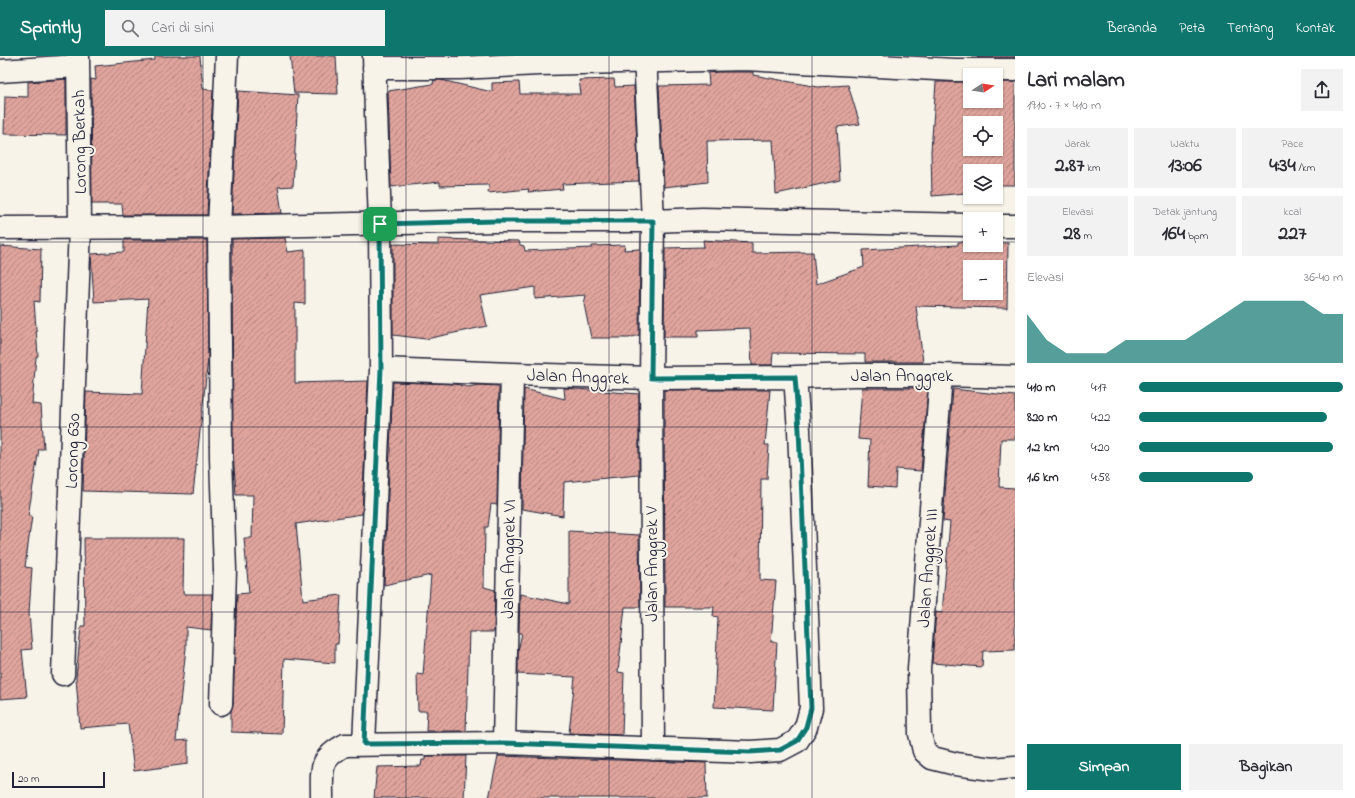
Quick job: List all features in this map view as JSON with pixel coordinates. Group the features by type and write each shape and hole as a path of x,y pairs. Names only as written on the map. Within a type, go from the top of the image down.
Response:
{"street":[{"path":"221,704 225,570 221,458 219,227 227,56"},
{"path":"364,744 381,369 380,224 374,62 460,68 645,59 779,58 924,62 1015,70"},
{"name":"Jalan Anggrek V","path":"645,59 653,221 651,378 653,749"},
{"path":"0,71 78,61"},
{"name":"Lorong Berkah","path":"78,61 80,227"},
{"path":"0,228 219,227 495,221 653,221 710,219 963,225"},
{"path":"1003,226 1015,226"},
{"name":"Lorong 630","path":"63,674 80,227"},
{"name":"Jalan Anggrek","path":"381,369 651,378 854,375 1015,377"},
{"name":"Jalan Anggrek VI","path":"504,743 512,374"},
{"name":"Jalan Anggrek III","path":"941,375 919,669 920,734 924,751 932,758 956,764 992,769 1015,767"},
{"path":"322,798 322,772 326,760 333,751 345,745 504,743 750,752 780,750 797,741 806,727 811,708 799,430 795,377"}],"building":[{"path":"155,56 200,56 203,89 213,90 207,215 123,215 122,204 92,204 91,79 96,80 95,66 155,60"},
{"path":"290,56 336,56 338,94 294,93"},
{"path":"977,56 1015,56 1015,58 978,58"},
{"path":"753,72 753,75 818,87 848,85 860,124 837,127 840,180 776,194 773,140 707,141 708,182 664,187 659,86 709,85 708,73"},
{"path":"66,79 66,135 4,134 5,96 28,97 28,82"},
{"path":"614,79 615,87 634,86 639,181 562,184 563,189 528,192 529,189 488,193 489,185 440,186 440,182 391,187 388,91 433,84 434,80 441,80 492,92 492,83 519,82 520,94 581,94 579,80"},
{"path":"936,82 963,82 963,108 1003,108 1003,82 1015,82 1015,185 1003,185 1003,164 963,164 963,193 932,196 931,151"},
{"path":"238,91 298,95 293,186 278,187 282,213 232,214"},
{"path":"285,238 288,252 305,250 305,304 295,303 295,383 368,381 362,514 296,524 303,600 341,595 338,644 335,644 335,663 284,659 282,734 231,732 237,594 249,593 244,538 252,538 253,495 236,495 233,451 232,239"},
{"path":"438,239 519,241 520,245 524,246 525,251 625,245 624,250 640,249 639,335 629,338 591,338 584,304 586,295 535,299 535,287 480,295 487,326 426,339 393,335 393,244 438,245"},
{"path":"124,240 207,240 208,359 193,494 83,491 86,392 142,394 148,299 94,302 91,254 124,252"},
{"path":"703,240 752,243 752,253 813,252 816,284 864,267 863,250 958,245 958,242 963,242 963,252 1003,252 1003,243 1008,243 1007,308 916,306 923,362 865,362 865,354 773,353 772,365 752,365 750,328 698,330 698,337 664,337 665,248 704,247"},
{"path":"0,246 41,249 40,302 34,301 38,356 36,357 32,404 41,405 44,449 39,449 28,516 32,516 25,567 32,568 29,613 32,649 22,650 27,697 0,699"},
{"path":"393,382 455,384 468,387 479,385 499,386 497,505 491,504 488,527 485,527 484,587 495,590 494,632 469,632 466,731 426,731 427,711 418,711 417,674 423,675 431,575 384,585"},
{"path":"564,388 639,394 639,475 564,482 563,516 522,509 524,389 565,399"},
{"path":"862,388 928,388 921,471 896,469 895,488 868,486 870,440 858,439"},
{"path":"953,389 1015,396 1015,439 1001,439 999,487 1015,488 1015,650 983,651 982,667 932,663 936,612 942,613 950,522 943,521"},
{"path":"664,390 770,390 765,445 769,445 767,479 761,479 760,580 776,581 771,642 777,642 773,710 714,707 718,617 713,616 714,607 665,607"},
{"path":"569,531 639,535 640,607 625,607 618,672 624,673 622,735 569,733 575,677 518,674 518,651 522,633 519,633 520,594 569,604"},
{"path":"84,538 184,538 183,593 212,594 211,630 186,627 186,648 176,741 188,740 188,764 134,771 128,724 80,728 76,678 81,626 85,626"},
{"path":"425,756 466,756 464,798 374,798 377,767 421,766 422,760 425,760"},
{"path":"498,756 706,763 707,798 489,798"}],"route":[{"path":"495,221 653,221 651,378 795,377 799,430 811,708 806,727 797,741 780,750 750,752 504,743 364,744 381,369 380,224 495,221"}]}
